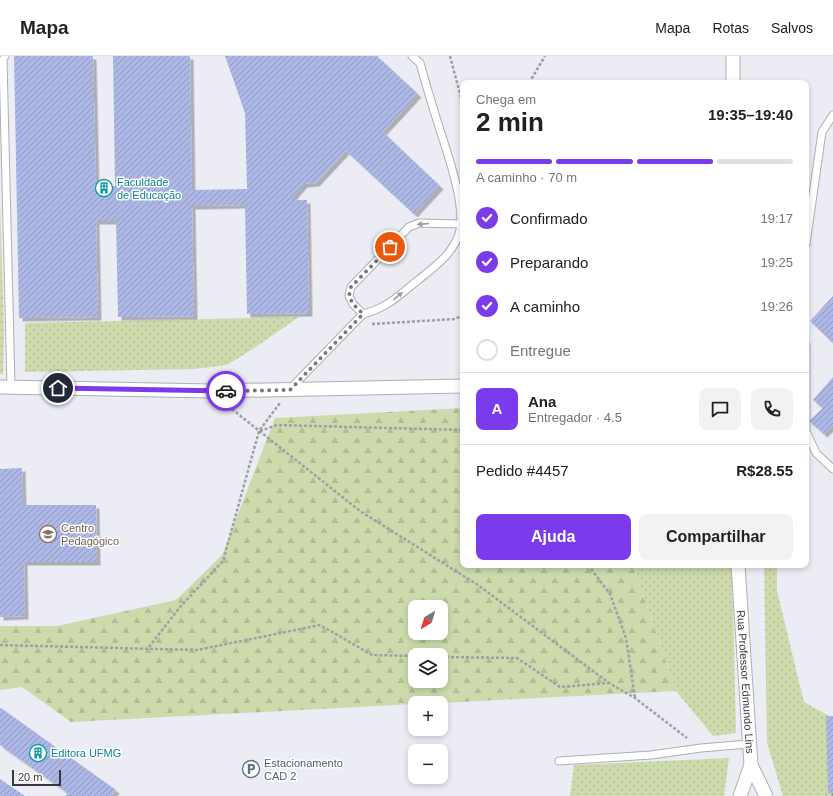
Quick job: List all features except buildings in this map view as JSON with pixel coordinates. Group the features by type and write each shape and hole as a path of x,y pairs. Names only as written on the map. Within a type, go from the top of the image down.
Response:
{"street":[{"path":"733,56 733,80"},
{"path":"6,387 211,391 460,386"},
{"name":"Rua Professor Edmundo Lins","path":"738,568 751,765 740,796"},
{"path":"751,765 766,796"}],"lane":[{"path":"5,56 3,60 6,387"},
{"path":"412,56 420,63 456,184 460,216"},
{"path":"809,223 822,132 833,115"},
{"path":"363,314 353,304 349,296 351,287 409,227 419,223 460,224"},
{"path":"290,390 363,314 377,310 389,303 441,262 453,247 460,229"},
{"path":"809,438 816,453 833,469"},
{"path":"559,761 652,755 701,748 749,744"}],"path":[{"path":"450,56 460,94"},
{"path":"531,80 545,56"},
{"path":"352,326 455,318 460,316"},
{"path":"149,648 180,608 223,560 259,431 290,390"},
{"path":"211,391 360,511 478,586 608,683 635,698 701,748"},
{"path":"259,431 277,425 460,430"},
{"path":"590,568 610,594 626,638 635,698"},
{"path":"0,645 197,650 320,625 372,655 408,656"},
{"path":"448,657 517,658 560,687 608,683"}],"green space":[{"path":"0,199 4,333 3,374 0,374"},
{"path":"299,317 227,365 195,369 25,372 25,323"},
{"path":"460,408 460,568 634,568 676,691 448,703 448,696 408,696 408,704 71,722 22,687 0,690 0,626 57,626 176,600 222,555 275,418"},
{"path":"634,568 732,568 736,733 713,736 676,691"},
{"path":"764,568 777,568 777,591 804,702 829,716 833,716 833,796 783,796 767,743"},
{"path":"729,758 724,796 570,796 574,765"}],"way so far":[{"path":"226,391 290,390 363,314 353,304 349,296 351,287 390,247"}],"place":[{"name":"Faculdade de Educação","path":"104,188"},
{"name":"Centro Pedagógico","path":"48,534"},
{"name":"Editora UFMG","path":"38,753"},
{"name":"Estacionamento CAD 2","path":"251,769"}],"route":[{"path":"58,388 226,391"}]}
